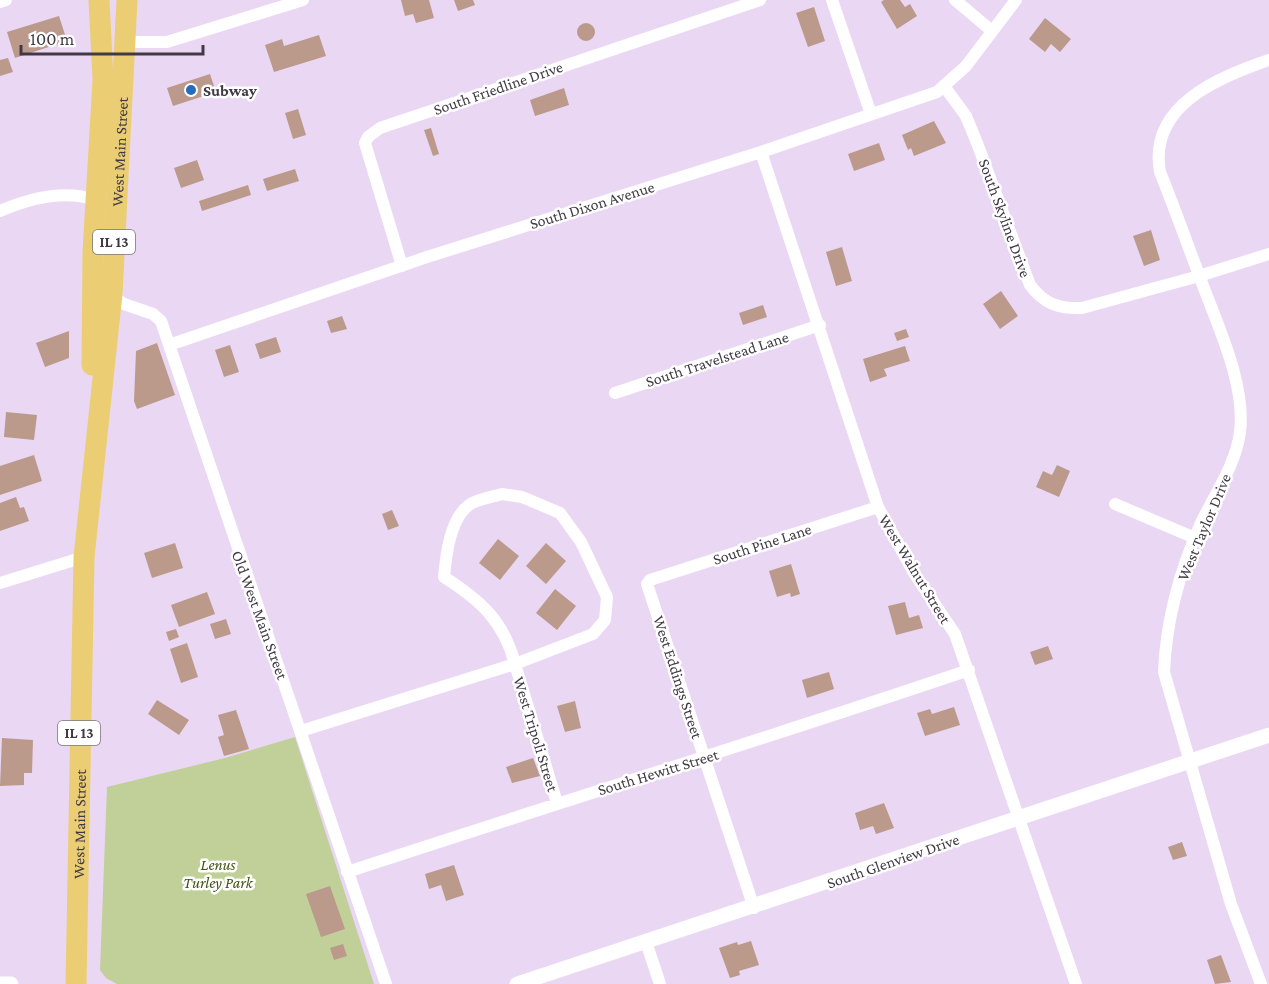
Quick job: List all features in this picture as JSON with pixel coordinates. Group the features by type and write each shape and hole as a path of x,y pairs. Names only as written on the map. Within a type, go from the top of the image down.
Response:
{"highway":[{"name":"West Main Street","path":"90,483 95,200 104,80 99,0"},
{"name":"West Main Street","path":"76,984 84,557 90,483 112,294 123,42 127,0"}],"street":[{"path":"0,2 6,0"},
{"path":"123,42 167,42 303,0"},
{"name":"South Friedline Drive","path":"402,266 365,143 368,137 380,128 760,0"},
{"path":"832,0 870,114"},
{"path":"955,0 992,31"},
{"name":"South Dixon Avenue","path":"169,345 402,266 761,152 937,92 966,66 1016,0"},
{"name":"West Taylor Drive","path":"1261,984 1231,904 1164,672 1174,605 1196,538 1235,454 1240,431 1239,402 1230,359 1160,172 1158,144 1177,109 1205,88 1269,60"},
{"name":"South Skyline Drive","path":"944,86 966,116 1030,285 1044,300 1062,308 1082,308 1269,254"},
{"name":"West Walnut Street","path":"761,152 820,325 878,507 914,573 955,634 1076,984"},
{"path":"0,211 18,203 58,195 82,195 95,200"},
{"name":"Old West Main Street","path":"93,283 124,304 153,314 161,321 386,984"},
{"name":"South Travelstead Lane","path":"615,393 820,325"},
{"path":"301,731 515,664 593,634 604,620 607,597 582,542 560,513 522,497 502,494 469,505 456,522 447,551 444,577 487,609 509,641 515,664"},
{"path":"1115,504 1196,538"},
{"name":"South Pine Lane","path":"647,584 650,580 878,507"},
{"path":"0,583 84,557"},
{"name":"West Eddings Street","path":"647,584 754,908"},
{"name":"West Tripoli Street","path":"515,664 557,803"},
{"name":"South Hewitt Street","path":"347,872 557,803 704,758 969,670"},
{"name":"South Glenview Drive","path":"517,984 754,908 1269,735"},
{"path":"646,942 660,984"},
{"path":"0,984 11,984"}],"green space":[{"name":"Lenus Turley Park","path":"295,737 374,984 117,984 106,978 100,970 107,787 225,758"}],"building":[{"path":"401,0 429,0 434,18 416,23 413,14 405,16"},
{"path":"454,0 473,0 475,5 458,11"},
{"path":"900,0 905,7 910,4 917,16 897,29 881,2"},
{"path":"814,7 825,41 808,47 796,13"},
{"path":"59,16 67,41 15,58 7,32"},
{"path":"1045,18 1071,39 1060,52 1051,44 1045,52 1029,39"},
{"path":"582,23 590,23 595,28 593,39 582,41 577,36 577,28"},
{"path":"319,35 326,56 274,72 265,45 282,39 284,46"},
{"path":"8,58 13,72 0,76 0,60"},
{"name":"Subway","path":"210,74 216,92 173,106 167,88"},
{"path":"564,88 569,105 535,116 530,100"},
{"path":"298,109 306,135 293,139 285,113"},
{"path":"934,121 946,143 914,156 911,148 908,150 902,135"},
{"path":"431,128 439,154 433,156 424,130"},
{"path":"879,143 885,160 854,171 848,154"},
{"path":"197,160 204,180 181,188 174,168"},
{"path":"295,169 299,181 267,191 263,179"},
{"path":"248,185 251,195 202,211 199,201"},
{"path":"1151,230 1160,260 1144,266 1133,236"},
{"path":"842,247 852,281 836,286 826,252"},
{"path":"1001,291 1018,316 1000,329 983,304"},
{"path":"763,305 767,317 743,325 739,313"},
{"path":"342,316 347,329 331,333 327,321"},
{"path":"906,329 909,337 897,341 894,333"},
{"path":"69,331 69,358 45,367 36,343"},
{"path":"276,337 281,352 260,359 255,344"},
{"path":"157,343 175,395 137,409 134,401 136,351"},
{"path":"230,345 239,372 224,377 215,350"},
{"path":"905,346 910,361 884,369 887,376 870,382 863,359"},
{"path":"6,412 37,415 34,440 4,437"},
{"path":"34,455 42,481 0,495 0,466"},
{"path":"1057,465 1070,471 1059,497 1036,487 1043,471 1052,475"},
{"path":"16,497 20,508 24,507 29,521 0,531 0,503"},
{"path":"392,510 399,526 388,530 382,514"},
{"path":"498,539 519,556 500,580 479,563"},
{"path":"175,543 183,568 152,578 144,553"},
{"path":"546,543 566,561 546,584 526,566"},
{"path":"791,564 800,594 791,597 790,593 777,597 769,571"},
{"path":"555,589 576,606 557,630 536,613"},
{"path":"207,592 215,614 179,627 171,605"},
{"path":"905,602 909,618 919,615 923,628 896,635 888,606"},
{"path":"226,619 231,634 215,639 210,624"},
{"path":"176,629 179,637 169,641 166,632"},
{"path":"187,643 198,677 181,683 170,649"},
{"path":"1048,646 1053,659 1035,665 1030,652"},
{"path":"829,672 834,689 807,698 802,680"},
{"path":"157,700 189,720 179,735 148,714"},
{"path":"575,701 581,728 565,732 557,706"},
{"path":"954,707 960,725 925,736 917,713 930,709 932,714"},
{"path":"236,710 249,749 224,756 218,737 224,735 218,715"},
{"path":"2,738 33,740 32,773 24,773 24,785 0,786"},
{"path":"533,758 540,776 512,783 506,767"},
{"path":"884,803 894,828 876,834 873,826 860,830 855,813"},
{"path":"1182,842 1187,856 1173,860 1168,847"},
{"path":"454,865 464,895 446,901 441,885 429,889 425,874"},
{"path":"330,886 345,929 321,937 306,894"},
{"path":"751,941 759,965 739,971 740,975 730,978 719,948 737,942 738,945"},
{"path":"343,944 347,956 334,960 330,948"},
{"path":"1221,955 1231,982 1215,984 1207,960"}],"place":[{"name":"Subway","path":"191,90"}]}
